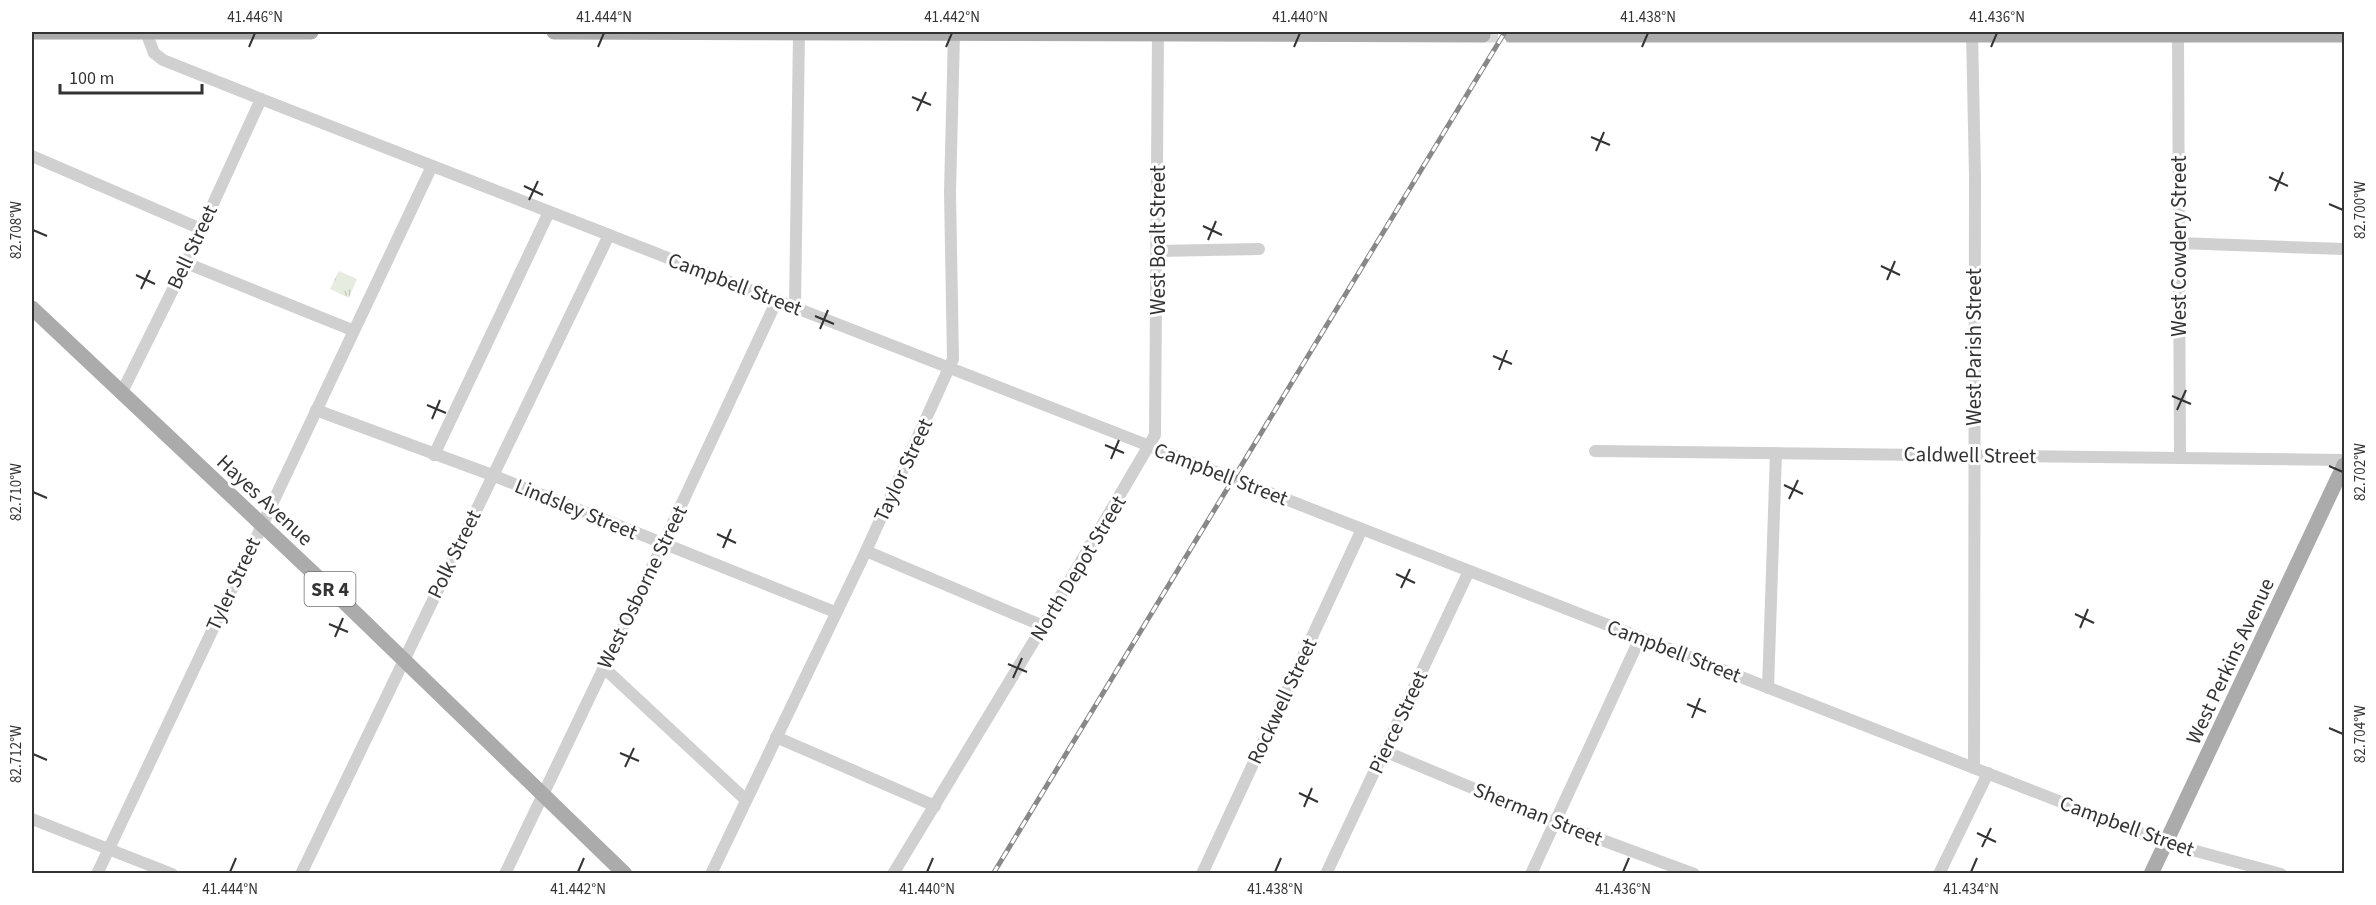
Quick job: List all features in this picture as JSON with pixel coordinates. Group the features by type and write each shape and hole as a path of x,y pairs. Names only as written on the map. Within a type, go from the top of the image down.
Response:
{"main road":[{"path":"32,32 311,32"},
{"path":"554,32 1482,35"},
{"path":"1511,35 1638,33 2344,35"},
{"name":"Hayes Avenue","path":"32,308 625,873"},
{"name":"West Perkins Avenue","path":"2151,873 2344,465"}],"street":[{"name":"Campbell Street","path":"146,32 154,53 162,60 261,99 2166,843 2281,873"},
{"path":"795,307 799,33"},
{"name":"West Boalt Street","path":"1151,446 1156,421 1158,33"},
{"name":"West Parish Street","path":"1972,33 1976,176 1974,768"},
{"name":"Taylor Street","path":"711,873 866,551 953,359 950,192 954,34"},
{"name":"West Cowdery Street","path":"2178,35 2180,458"},
{"name":"Bell Street","path":"121,394 186,263 261,99"},
{"path":"32,156 201,229"},
{"name":"Tyler Street","path":"98,873 352,330 432,166"},
{"path":"434,455 549,212"},
{"name":"Polk Street","path":"301,873 609,235"},
{"path":"2179,243 2344,249"},
{"path":"1158,251 1260,249"},
{"path":"186,263 352,330"},
{"name":"West Osborne Street","path":"505,873 777,300"},
{"name":"Lindsley Street","path":"316,410 492,476 835,612"},
{"name":"North Depot Street","path":"893,873 1151,446"},
{"name":"Caldwell Street","path":"1595,451 2344,460"},
{"path":"1767,688 1776,453"},
{"name":"Rockwell Street","path":"1202,873 1362,529"},
{"path":"866,551 1044,626"},
{"name":"Pierce Street","path":"1326,873 1469,571"},
{"path":"1531,873 1640,638"},
{"path":"603,667 746,800"},
{"path":"776,737 935,806"},
{"name":"Sherman Street","path":"1384,751 1556,823 1694,873"},
{"path":"1939,873 1988,774"},
{"path":"32,819 172,873"}],"green space":[{"path":"339,271 357,279 349,298 330,289"}],"tunnel":[{"path":"1483,35 1511,35"}],"railway":[{"path":"993,874 1505,32"}]}
